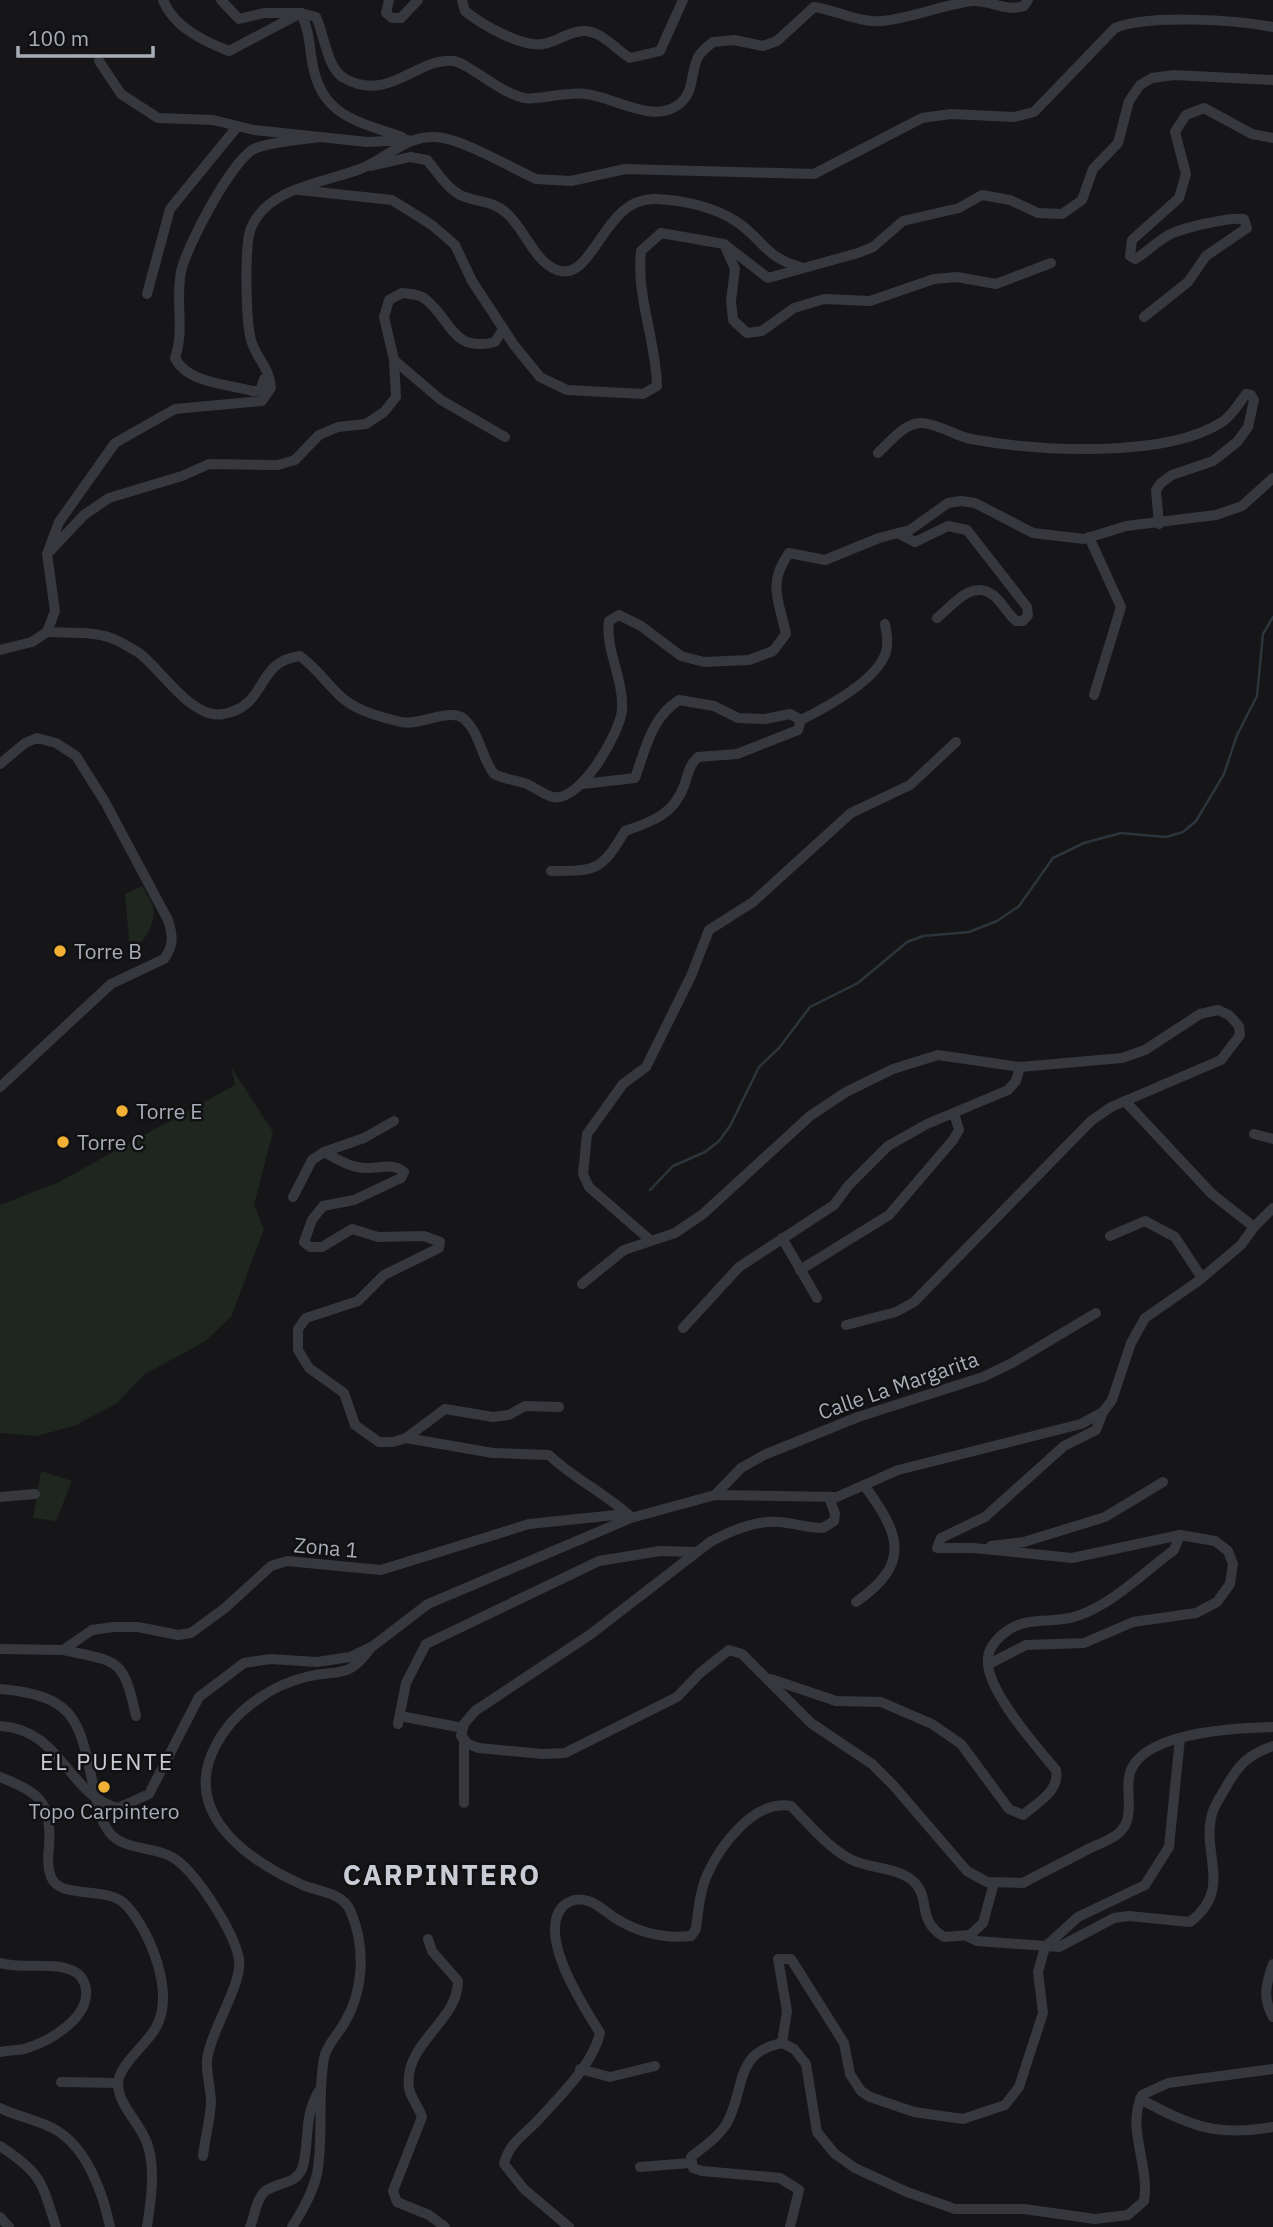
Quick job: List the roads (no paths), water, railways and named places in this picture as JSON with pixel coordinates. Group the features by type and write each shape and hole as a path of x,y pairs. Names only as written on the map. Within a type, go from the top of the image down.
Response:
{"street":[{"path":"163,0 168,14 204,41 229,51 300,13"},
{"path":"389,0 386,13 393,18 401,18 418,0"},
{"path":"463,0 465,11 505,35 541,45 582,30 600,34 614,49 630,58 660,51 683,0"},
{"path":"224,1 231,15 239,19 264,13 316,16 332,62 340,77 351,82 377,85 399,82 431,63 456,61 492,86 526,99 556,93 588,94 653,111 677,106 689,93 699,57 713,42 734,40 763,46 777,41 814,7 833,10 859,20 881,21 974,1 1015,9 1024,6 1028,0"},
{"path":"300,13 309,30 318,89 327,104 363,124 409,140"},
{"path":"99,61 121,94 158,118 213,120 237,127 367,142 445,138 536,179 552,182 625,169 814,174 922,118 951,114 1014,117 1034,112 1115,28 1133,21 1191,21 1273,27"},
{"path":"296,190 392,200 432,225 455,245 472,281 503,329 540,377 567,390 643,394 657,386 657,363 638,276 641,251 661,233 724,244 768,278 858,253 873,247 903,221 959,208 982,195 1002,197 1038,213 1062,214 1082,200 1093,169 1118,143 1129,102 1140,85 1152,78 1174,75 1273,80"},
{"path":"1144,317 1188,282 1206,256 1247,228 1244,219 1237,218 1201,226 1168,234 1135,259 1130,256 1132,240 1179,198 1186,174 1175,132 1186,115 1203,108 1252,134 1273,138"},
{"path":"147,294 170,209 237,127"},
{"path":"264,379 260,391 252,391 192,376 180,368 175,358 181,342 180,273 186,256 240,161 254,149 320,137"},
{"path":"362,168 409,140"},
{"path":"0,650 32,642 47,632 55,611 47,554 58,522 115,443 175,409 246,404 262,401 267,395 271,388 271,378 251,343 247,316 250,229 267,206 296,190 362,168 410,157 427,160 445,182 461,195 490,201 507,213 547,264 558,270 570,271 583,265 597,241 625,206 654,198 702,206 738,222 763,248 782,262 802,268"},
{"path":"724,244 735,269 731,301 733,320 747,333 762,331 794,308 824,299 870,301 934,279 957,278 996,284 1051,263"},
{"path":"47,554 83,515 109,498 183,476 209,464 278,465 295,460 319,435 338,426 366,424 384,412 396,397 394,360 384,317 389,300 402,293 422,296 459,340 480,346 495,342 503,329"},
{"path":"394,360 441,400 505,437"},
{"path":"878,453 907,427 920,423 971,439 1042,447 1117,449 1195,435 1224,421 1246,394 1251,395 1254,400 1248,427 1237,442 1213,461 1172,475 1161,482 1156,491 1158,524"},
{"path":"47,632 109,637 140,653 202,711 222,715 243,708 261,689 270,670 283,658 300,656 318,668 339,696 372,714 405,723 429,721 447,714 461,717 476,733 488,766 494,774 526,783 554,798 567,796 583,784 608,746 622,711 616,664 607,636 609,621 619,615 681,656 704,662 750,660 773,651 786,634 774,586 779,567 789,553 825,560 911,530 948,503 961,500 975,503 1033,533 1089,537 1117,528 1216,515 1242,506 1273,478"},
{"path":"898,533 915,542 948,526 967,530 1027,607 1028,615 1023,621 1016,621 993,595 979,589 971,590 937,618"},
{"path":"1089,537 1121,607 1094,695"},
{"path":"551,871 586,871 608,860 625,831 649,823 672,809 691,763 698,757 737,754 798,730 801,720 840,700 863,682 884,655 887,647 885,624"},
{"path":"583,784 635,778 651,731 662,711 679,700 715,706 738,718 765,719 790,714 801,720"},
{"path":"0,764 25,743 37,738 57,743 76,756 105,802 169,920 172,938 169,952 164,959 111,984 0,1087"},
{"path":"650,1240 589,1187 583,1174 587,1134 623,1084 646,1067 691,976 709,930 753,902 851,813 910,785 956,743"},
{"path":"582,1284 624,1250 675,1233 704,1214 810,1116 846,1092 893,1069 938,1055 1020,1067 1122,1058 1145,1050 1200,1014 1218,1010 1229,1015 1239,1026 1240,1035 1221,1060 1125,1101 1091,1121 914,1302 896,1312 846,1325"},
{"path":"683,1328 739,1267 834,1205 848,1186 888,1146 927,1124 1008,1090 1016,1081 1020,1067"},
{"path":"1125,1101 1212,1194 1254,1227"},
{"path":"800,1270 889,1215 953,1140 958,1130 954,1113"},
{"path":"293,1197 312,1160 324,1152 365,1138 394,1121"},
{"path":"1254,1134 1273,1139"},
{"path":"324,1152 355,1166 389,1166 404,1172 401,1178 354,1200 323,1206 312,1220 304,1242 310,1247 322,1247 352,1229 378,1237 424,1236 440,1242 439,1248 430,1255 384,1275 358,1301 306,1318 298,1329 298,1350 309,1368 344,1393 355,1424 379,1442 393,1443 406,1438 445,1409 493,1417 509,1415 525,1406 559,1407"},
{"path":"989,1664 1026,1645 1084,1643 1133,1622 1195,1613 1217,1602 1230,1584 1233,1564 1227,1551 1214,1541 1180,1535 1072,1558 973,1548 937,1548 941,1538 985,1517 1000,1506 1063,1447 1096,1430 1103,1412 1112,1400 1130,1343 1145,1318 1202,1278 1241,1245 1273,1208"},
{"path":"1110,1236 1146,1222 1175,1237 1202,1278"},
{"path":"782,1238 817,1298"},
{"name":"Calle La Margarita","path":"715,1495 741,1468 764,1455 858,1417 983,1377 1012,1363 1096,1313"},
{"path":"2,1727 18,1727 37,1735 96,1799 118,1808 149,1794 199,1697 244,1663 270,1659 317,1662 350,1657 373,1646 428,1604 631,1518 715,1495 837,1497 898,1470 1081,1424 1103,1412"},
{"path":"406,1438 493,1453 549,1455 573,1477 610,1497 631,1518"},
{"path":"973,1548 1024,1542 1105,1517 1163,1482"},
{"path":"856,1602 890,1572 895,1554 893,1533 884,1512 864,1485"},
{"path":"0,1497 35,1494"},
{"path":"464,1803 464,1733 475,1711 591,1634 697,1552 726,1533 755,1524 777,1522 823,1528 834,1521 835,1514 829,1497"},
{"name":"Zona 1","path":"63,1650 92,1630 138,1628 178,1635 191,1633 225,1608 271,1566 287,1561 381,1570 529,1524 616,1515 631,1518"},
{"path":"767,1678 836,1701 881,1702 932,1724 961,1744 1009,1810 1023,1815 1055,1788 1056,1770 1017,1723 998,1690 989,1664 990,1651 1011,1628 1030,1620 1076,1617 1093,1609 1174,1550 1180,1535"},
{"path":"697,1552 660,1551 599,1561 426,1644 406,1682 399,1720 464,1733 479,1748 543,1754 565,1753 677,1697 700,1673 729,1650 742,1654 811,1723 872,1765 893,1785 967,1871 994,1883 1023,1883 1119,1833 1129,1814 1129,1775 1136,1763 1151,1749 1180,1738 1236,1728 1273,1727"},
{"path":"292,2227 317,2176 324,2054 358,1997 362,1964 350,1909 342,1899 285,1875 230,1839 214,1816 205,1777 216,1745 243,1711 277,1687 307,1676 337,1673 357,1666 373,1646"},
{"path":"0,1650 63,1650 111,1661 124,1671 136,1716"},
{"path":"0,1689 50,1699 65,1707 76,1720 98,1811 110,1834 129,1846 152,1849 173,1858 198,1883 224,1925 239,1960 233,1988 218,2022 207,2060 211,2102 203,2156"},
{"path":"782,2043 787,2011 778,1959 791,1959 844,2043 850,2074 861,2091 870,2097 914,2112 962,2119 1005,2105 1019,2087 1043,2013 1038,1972 1045,1947 1078,1917 1134,1892 1157,1870 1170,1847 1180,1738"},
{"path":"569,2227 524,2189 504,2165 507,2152 540,2119 590,2057 600,2033 567,1976 555,1933 560,1909 574,1900 589,1901 633,1930 672,1938 691,1936 696,1929 706,1877 723,1846 756,1815 770,1808 791,1806 838,1853 855,1862 898,1873 914,1881 926,1921 934,1931 944,1937 967,1936 977,1941 1059,1947 1114,1918 1129,1916 1190,1922 1202,1913 1210,1900 1214,1882 1211,1828 1213,1811 1238,1764 1251,1754 1273,1746"},
{"path":"0,1777 24,1787 42,1800 48,1811 48,1863 52,1880 62,1889 107,1893 126,1905 154,1951 163,1989 162,2014 156,2028 124,2069 118,2083 121,2097 147,2141 152,2162 148,2222 155,2227"},
{"path":"967,1936 983,1923 994,1883"},
{"path":"428,1939 432,1951 458,1981 458,1992 452,2007 421,2046 410,2070 408,2090 422,2117 393,2191 397,2202 429,2215 445,2227"},
{"path":"0,1964 68,1968 78,1973 85,1983 86,1995 83,2007 62,2031 27,2049 0,2052"},
{"path":"1273,1964 1264,1990 1266,2003 1273,2017"},
{"path":"790,2227 799,2190 792,2182 780,2178 702,2171 693,2168 690,2163 691,2157 717,2137 728,2121 749,2062 762,2048 782,2043 794,2049 806,2064 817,2132 835,2154 855,2168 907,2192 955,2209 1024,2209 1095,2219 1128,2215 1143,2201 1146,2187 1136,2127 1140,2099 1150,2090 1168,2083 1273,2069"},
{"path":"580,2069 610,2077 654,2066"},
{"path":"61,2082 118,2083"},
{"path":"250,2227 256,2206 265,2191 293,2181 303,2167 310,2107 320,2088"},
{"path":"1140,2099 1198,2128 1246,2133 1273,2127"},
{"path":"0,2108 55,2129 70,2140 87,2163 106,2206 110,2227"},
{"path":"0,2146 32,2168 45,2187 56,2227"},
{"path":"640,2167 690,2163"},
{"path":"0,2217 9,2227"}],"waterway":[{"path":"650,1190 673,1166 705,1152 719,1141 730,1126 759,1067 779,1048 810,1007 858,983 907,942 923,936 969,932 997,921 1019,906 1053,858 1084,843 1121,833 1166,837 1183,832 1196,821 1224,774 1237,735 1257,696 1263,634 1273,617"}],"place":[{"name":"Torre B","path":"60,951"},
{"name":"Torre E","path":"122,1111"},
{"name":"Torre C","path":"63,1142"},
{"name":"Topo Carpintero","path":"104,1787"}],"district":[{"name":"EL PUENTE","path":"107,1761"},
{"name":"CARPINTERO","path":"442,1874"}]}
